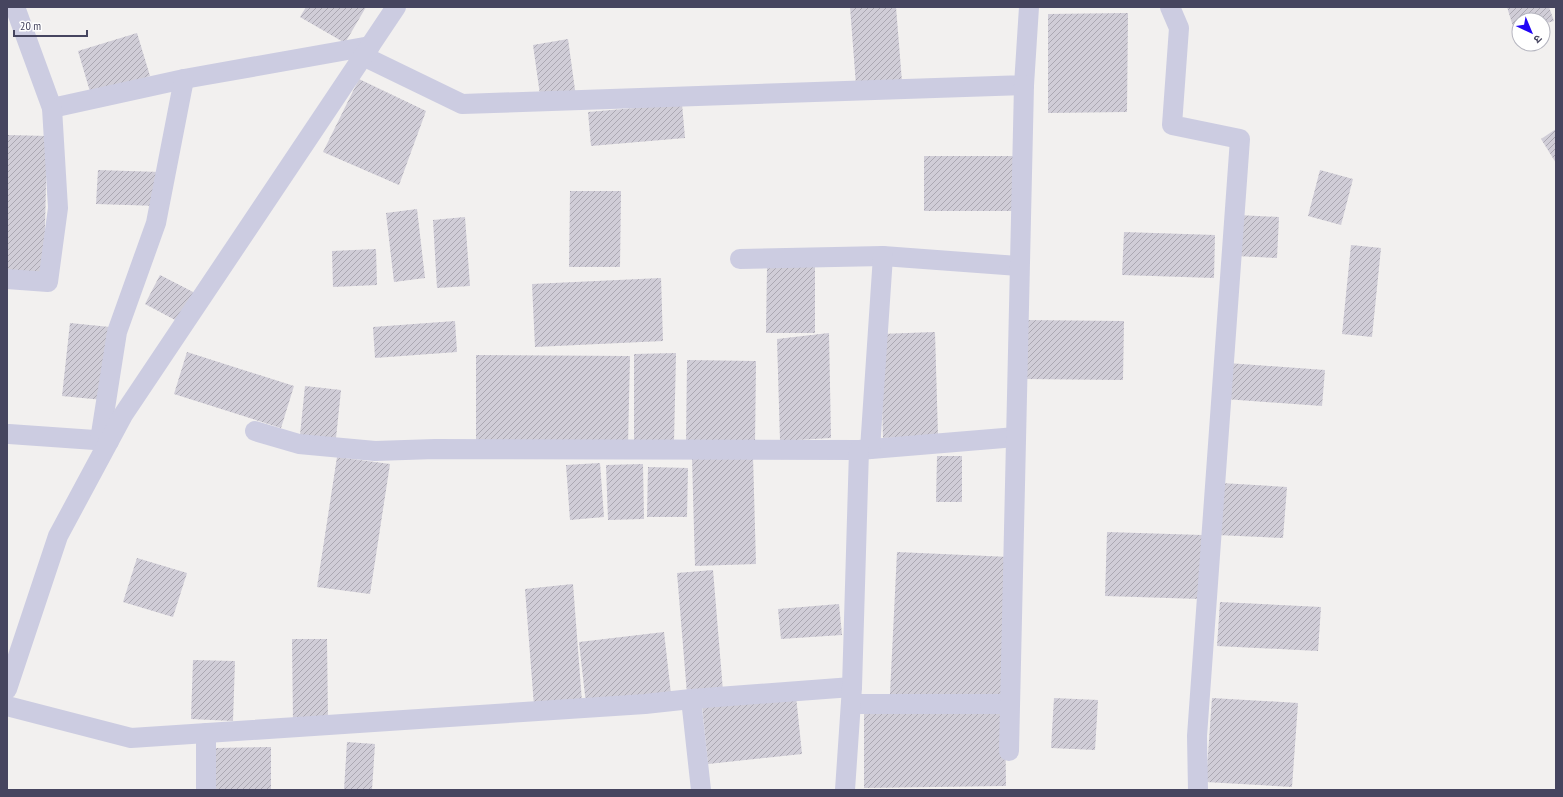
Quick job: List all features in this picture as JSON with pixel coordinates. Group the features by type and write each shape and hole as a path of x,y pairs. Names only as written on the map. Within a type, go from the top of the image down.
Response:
{"street":[{"path":"7,279 48,282 58,208 52,108 15,7"},
{"path":"7,690 11,665 58,536 105,440 396,7"},
{"path":"1009,752 1024,85 1029,7"},
{"path":"1170,7 1179,28 1172,125 1240,140 1197,728 1198,790"},
{"path":"52,108 184,79 367,51 462,104 1024,85"},
{"path":"105,440 117,332 156,223 184,79"},
{"path":"740,259 883,256 1020,266"},
{"path":"845,790 852,696 865,449 883,256"},
{"path":"255,431 299,444 375,451 435,449 865,449 1016,437"},
{"path":"9,434 105,440"},
{"path":"7,706 131,738 638,705 691,698 852,696 1010,703"},
{"path":"691,698 700,790"},
{"path":"206,733 206,790"}],"building":[{"path":"306,7 366,7 345,43 300,17"},
{"path":"850,7 896,7 902,82 856,85"},
{"path":"1507,7 1549,7 1551,12 1511,12 1511,20"},
{"path":"1128,13 1127,112 1048,113 1048,14"},
{"path":"1551,13 1554,21 1551,22"},
{"path":"137,33 150,76 91,95 78,51"},
{"path":"568,39 576,97 541,102 533,45"},
{"path":"359,79 426,111 399,185 323,152"},
{"path":"682,104 685,138 591,146 588,112"},
{"path":"1556,129 1556,163 1541,139"},
{"path":"7,135 47,136 44,274 7,273"},
{"path":"924,156 1018,156 1017,211 924,211"},
{"path":"98,170 160,172 158,206 96,204"},
{"path":"1320,170 1353,179 1341,225 1308,216"},
{"path":"570,191 621,191 620,267 569,267"},
{"path":"417,209 425,278 394,282 386,213"},
{"path":"1238,215 1279,217 1277,258 1236,256"},
{"path":"465,217 470,286 437,288 433,220"},
{"path":"1124,232 1215,235 1214,278 1122,275"},
{"path":"1351,245 1381,248 1372,337 1342,334"},
{"path":"376,249 377,285 333,287 332,251"},
{"path":"767,267 815,267 815,333 766,333"},
{"path":"160,275 195,293 179,322 145,304"},
{"path":"661,278 663,341 535,347 532,284"},
{"path":"1023,320 1124,321 1123,380 1022,379"},
{"path":"455,321 457,352 375,358 373,327"},
{"path":"70,323 110,327 103,400 62,396"},
{"path":"935,332 938,436 883,438 880,334"},
{"path":"829,333 831,438 780,441 777,339"},
{"path":"187,352 294,386 281,428 174,394"},
{"path":"676,353 674,443 634,444 634,354"},
{"path":"476,355 630,356 628,445 476,442"},
{"path":"687,360 756,361 755,445 686,445"},
{"path":"1228,363 1325,370 1322,406 1225,399"},
{"path":"305,386 341,390 336,438 300,435"},
{"path":"753,456 756,564 695,566 692,458"},
{"path":"937,456 962,456 962,502 936,502"},
{"path":"337,457 390,464 370,594 317,587"},
{"path":"600,463 604,517 570,520 566,465"},
{"path":"643,464 644,519 608,520 606,465"},
{"path":"648,467 688,468 687,517 647,517"},
{"path":"1221,483 1287,487 1283,538 1217,535"},
{"path":"1107,532 1202,535 1200,599 1105,596"},
{"path":"897,552 1010,557 1002,699 890,694"},
{"path":"137,558 187,573 173,617 123,602"},
{"path":"713,570 723,691 687,694 677,573"},
{"path":"573,584 582,702 534,706 525,589"},
{"path":"1220,602 1321,607 1318,651 1217,646"},
{"path":"839,604 842,635 781,639 778,609"},
{"path":"664,632 671,694 586,704 579,642"},
{"path":"292,639 327,639 328,723 293,724"},
{"path":"193,660 235,661 233,721 191,719"},
{"path":"796,696 802,754 708,764 702,706"},
{"path":"1054,698 1098,700 1095,750 1051,748"},
{"path":"1212,698 1298,703 1292,787 1206,782"},
{"path":"1005,710 1006,786 864,788 864,712"},
{"path":"347,742 375,744 372,790 344,790"},
{"path":"271,747 271,790 215,790 215,748"}]}
